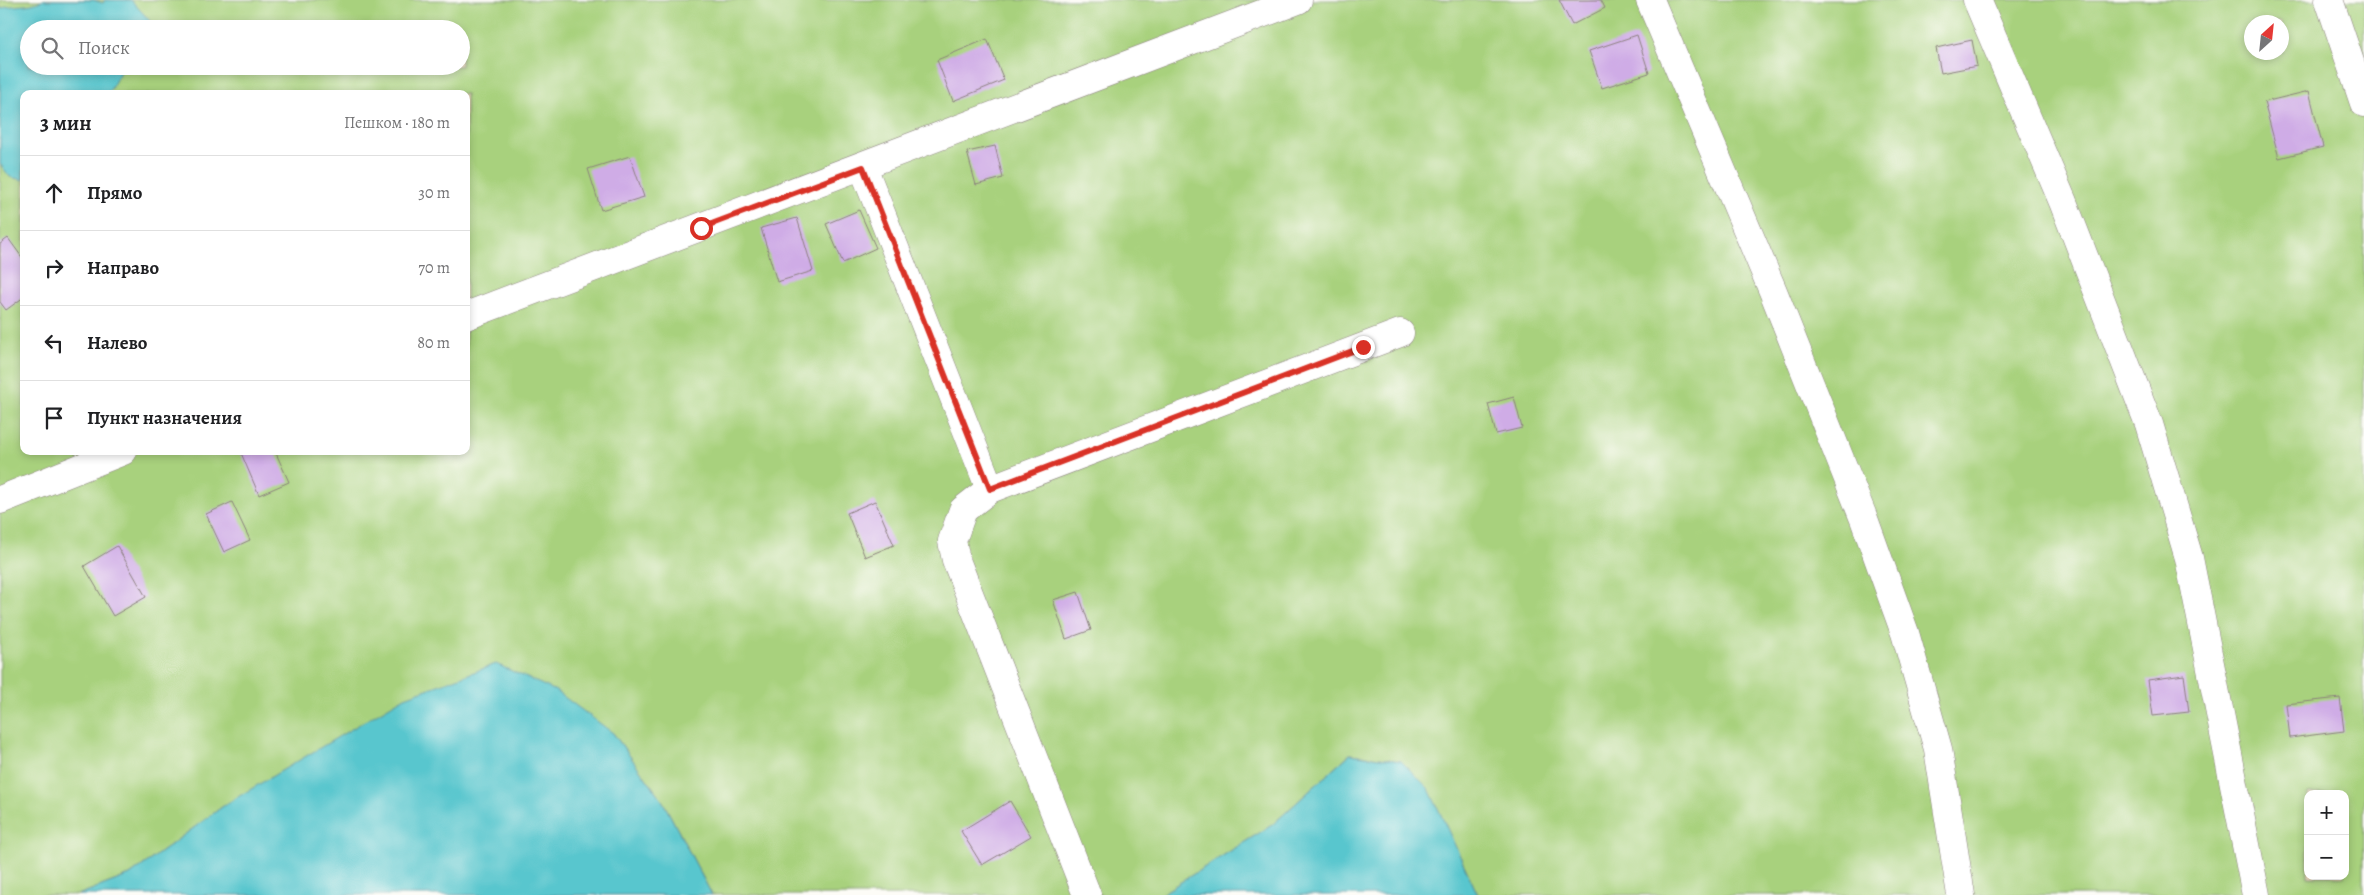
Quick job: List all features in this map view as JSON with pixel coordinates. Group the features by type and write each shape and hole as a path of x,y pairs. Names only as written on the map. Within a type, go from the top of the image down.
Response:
{"lane":[{"path":"470,314 863,167 1298,0"},
{"path":"1650,0 1773,292 1860,510 1905,633 1938,749 1961,895"},
{"path":"1977,0 2063,202 2149,424 2189,558 2256,895"},
{"path":"2329,0 2364,103"},
{"path":"863,167 990,489"},
{"path":"1087,895 956,560 952,541 963,510 990,489 1400,333"},
{"path":"0,500 113,455"}],"green space":[{"path":"0,0 2364,0 2364,895 1478,895 1428,789 1401,761 1350,754 1272,825 1160,895 712,895 662,800 613,733 226,804 130,875 78,895 0,895"}],"water":[{"path":"42,0 93,0 103,3 105,0 131,0 149,20 20,20 20,75 118,75 110,90 20,90 20,179 10,177 0,164 0,9"},
{"path":"496,664 556,691 613,733 662,800 712,895 78,895 130,875 226,804 405,697"},
{"path":"1350,754 1401,761 1429,789 1478,895 1160,895 1272,825"}],"building":[{"path":"1559,0 1601,0 1605,8 1572,25"},
{"path":"1637,35 1649,73 1602,88 1589,51"},
{"path":"987,39 1004,80 953,101 937,60"},
{"path":"1972,40 1977,66 1941,73 1936,48"},
{"path":"2309,91 2323,147 2279,158 2264,102"},
{"path":"995,146 1003,178 976,185 967,152"},
{"path":"630,156 644,197 601,210 588,169"},
{"path":"859,210 876,248 843,263 826,224"},
{"path":"797,218 813,271 777,282 761,228"},
{"path":"8,238 20,254 20,300 6,310 0,302 0,244"},
{"path":"1514,397 1522,428 1496,434 1488,404"},
{"path":"242,455 277,455 289,482 259,495"},
{"path":"875,501 894,545 865,557 847,513"},
{"path":"232,502 250,540 224,552 206,514"},
{"path":"117,546 146,597 113,616 84,566"},
{"path":"1078,592 1091,630 1066,639 1053,600"},
{"path":"2184,675 2189,712 2153,716 2148,680"},
{"path":"2340,698 2344,731 2290,738 2286,704"},
{"path":"1010,801 1031,836 982,865 961,831"}],"route":[{"path":"701,228 863,167 990,489 1363,347"}]}
